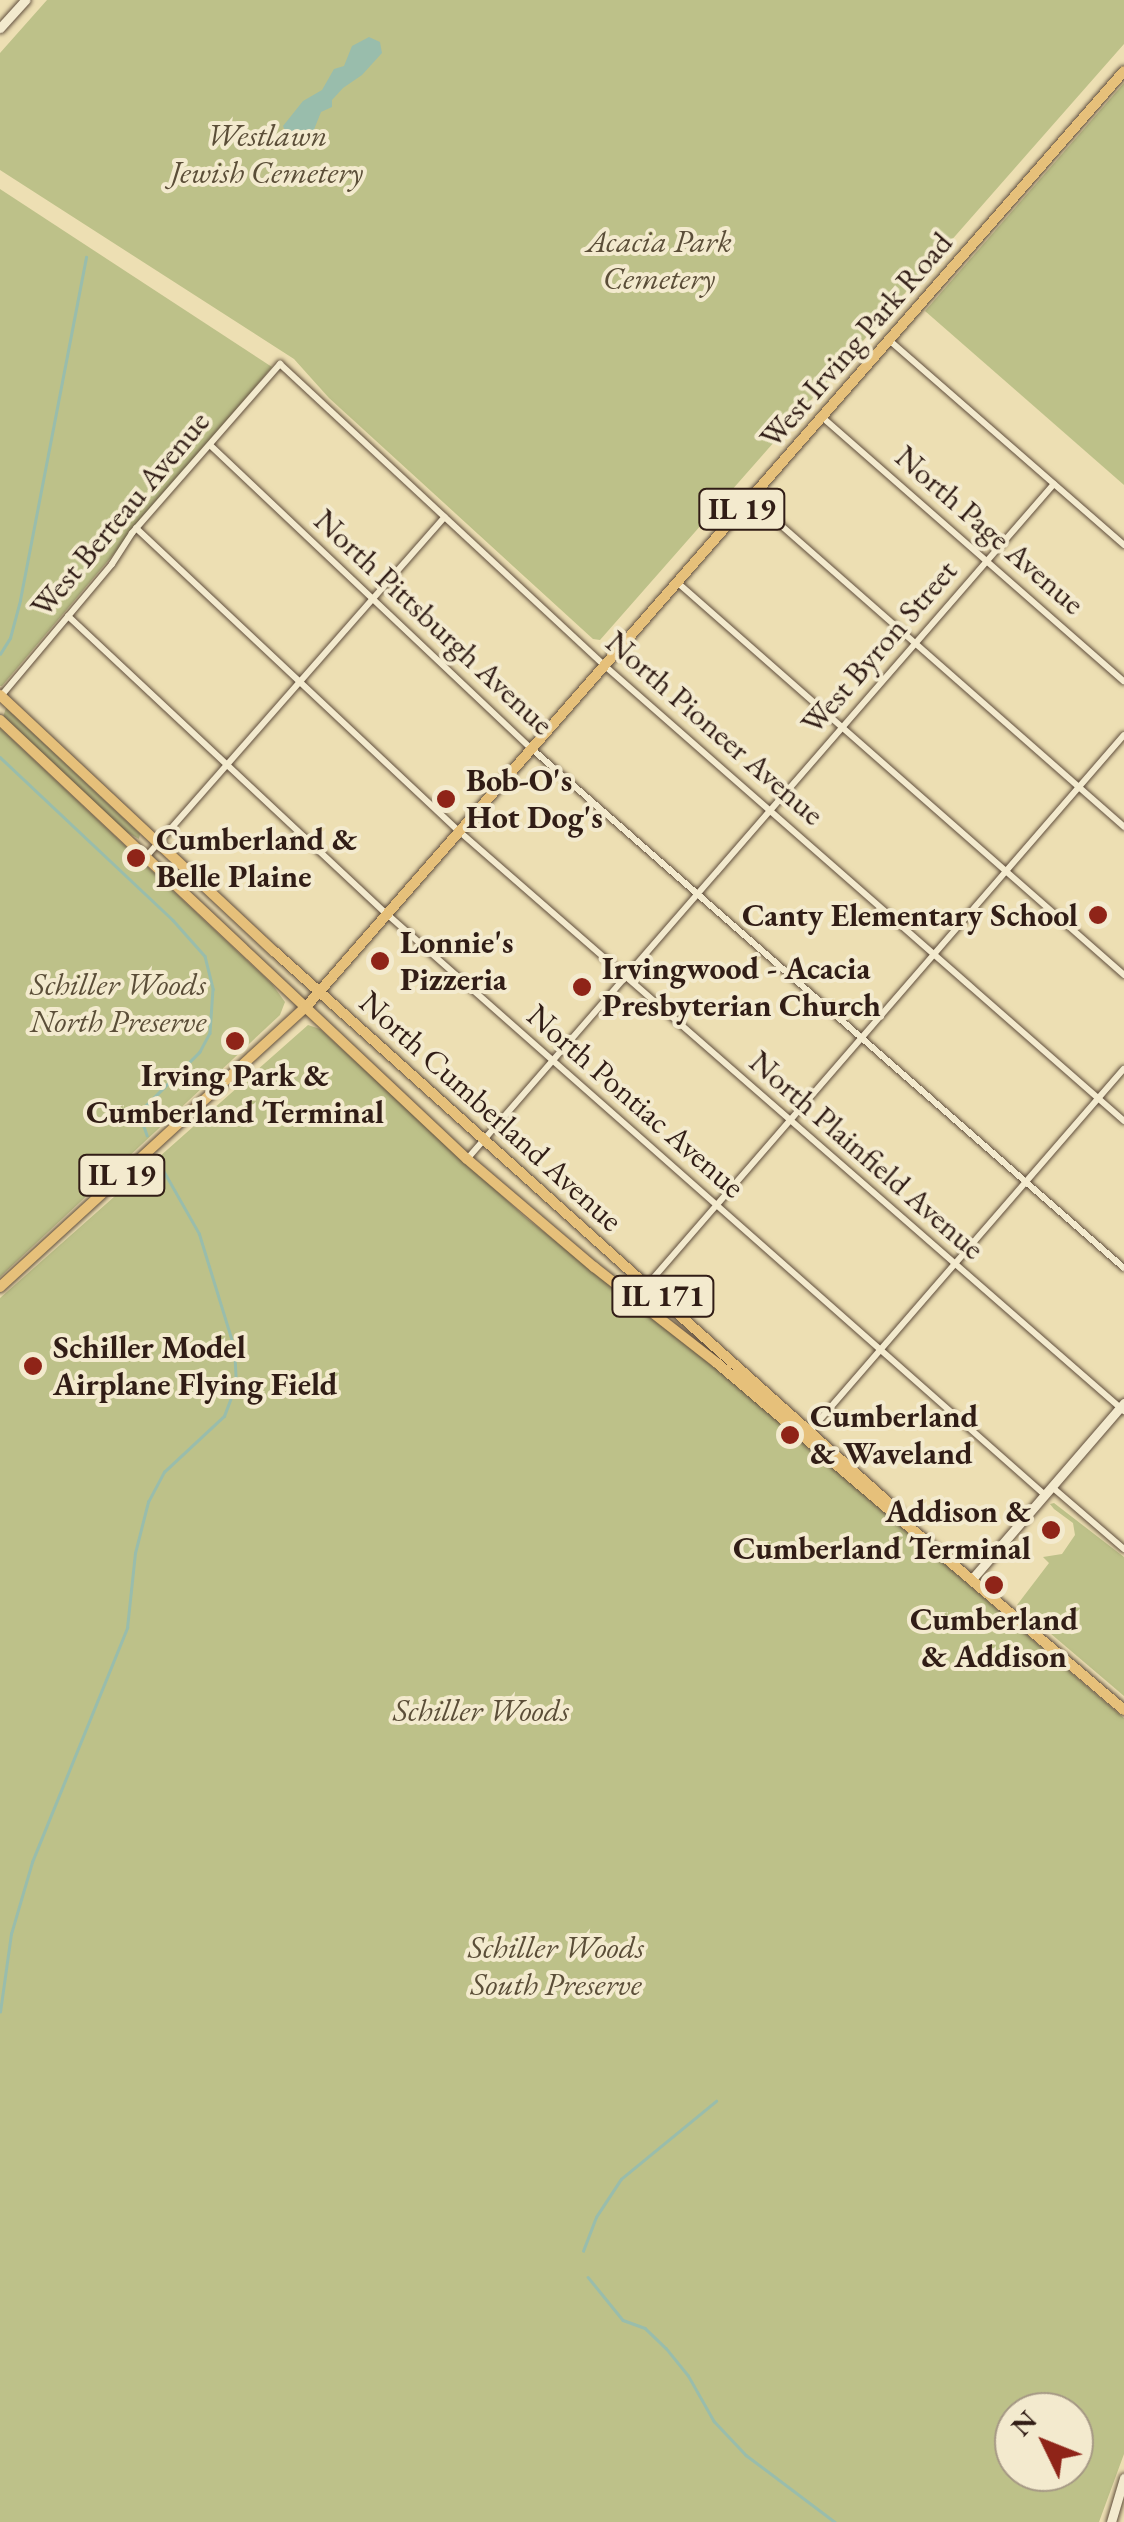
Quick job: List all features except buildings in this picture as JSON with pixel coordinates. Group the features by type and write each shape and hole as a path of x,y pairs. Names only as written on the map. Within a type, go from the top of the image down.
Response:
{"main road":[{"name":"West Irving Park Road","path":"0,1286 306,1008 1124,71"},
{"name":"North Cumberland Avenue","path":"0,696 483,1140 812,1430 906,1521 1124,1710"},
{"name":"North Cumberland Avenue","path":"0,720 467,1159 876,1501 906,1521"}],"street":[{"path":"0,28 25,0"},
{"path":"889,340 1124,545"},
{"name":"West Berteau Avenue","path":"0,696 136,528 280,364"},
{"name":"North Pioneer Avenue","path":"280,364 605,666 1124,1122"},
{"name":"North Page Avenue","path":"822,416 1124,680"},
{"name":"North Pittsburgh Avenue","path":"210,445 532,749 1124,1268"},
{"name":"West Byron Street","path":"467,1159 1054,484"},
{"path":"750,499 1124,827"},
{"path":"145,858 445,517"},
{"name":"North Plainfield Avenue","path":"136,528 460,832 954,1266 1122,1408"},
{"path":"678,583 1124,974"},
{"name":"North Pontiac Avenue","path":"68,616 388,914 881,1350 1048,1491 1124,1549"},
{"path":"636,1298 1124,735"},
{"path":"804,1439 1124,1070"},
{"path":"972,1579 1122,1408"},
{"path":"1111,2522 1124,2478"}],"green space":[{"name":"Acacia Park Cemetery","path":"47,0 1124,0 1124,44 600,640 593,639 329,398 294,359 0,170 0,53"},
{"path":"1124,83 1124,485 925,311"},
{"path":"0,189 272,367 2,686 0,686"},
{"path":"6,708 140,834 139,839 123,830 3,717"},
{"name":"Schiller Woods North Preserve","path":"0,728 272,984 285,1002 280,1015 0,1277"},
{"name":"Schiller Woods South Preserve","path":"308,1025 320,1029 526,1218 682,1339 1124,1718 1124,2454 1099,2522 0,2522 0,1298"},
{"path":"1054,1503 1124,1557 1124,1696 1017,1605 1049,1563 1043,1557 1062,1554 1075,1535 1073,1523 1054,1509 1050,1504"}],"shaded area":[{"path":"369,37 380,42 382,53 362,75 343,88 332,100 332,107 321,112 313,132 297,140 288,137 283,126 303,101 322,90 334,69 344,66 352,46"}],"waterway":[{"path":"0,654 10,638 20,600 86,257"},
{"path":"0,757 173,920 205,956 213,989 210,1033 200,1052 146,1106 143,1124 147,1135"},
{"path":"0,2012 11,1934 32,1862 127,1628 135,1553 148,1502 164,1472 224,1416 236,1385 234,1348 199,1234 157,1160"},
{"path":"583,2251 596,2217 621,2179 716,2101"},
{"path":"588,2277 623,2320 645,2328 666,2348 688,2375 714,2421 746,2455 835,2522"}],"place":[{"name":"Bob-O's Hot Dog's","path":"446,799"},
{"name":"Cumberland & Belle Plaine","path":"136,858"},
{"name":"Canty Elementary School","path":"1098,915"},
{"name":"Lonnie's Pizzeria","path":"380,961"},
{"name":"Irvingwood - Acacia Presbyterian Church","path":"582,987"},
{"name":"Irving Park & Cumberland Terminal","path":"235,1041"},
{"name":"Schiller Model Airplane Flying Field","path":"33,1366"},
{"name":"Cumberland & Waveland","path":"790,1435"},
{"name":"Addison & Cumberland Terminal","path":"1051,1530"},
{"name":"Cumberland & Addison","path":"994,1585"}],"park label":[{"name":"Westlawn Jewish Cemetery","path":"267,154"},
{"name":"Schiller Woods","path":"481,1710"}]}
